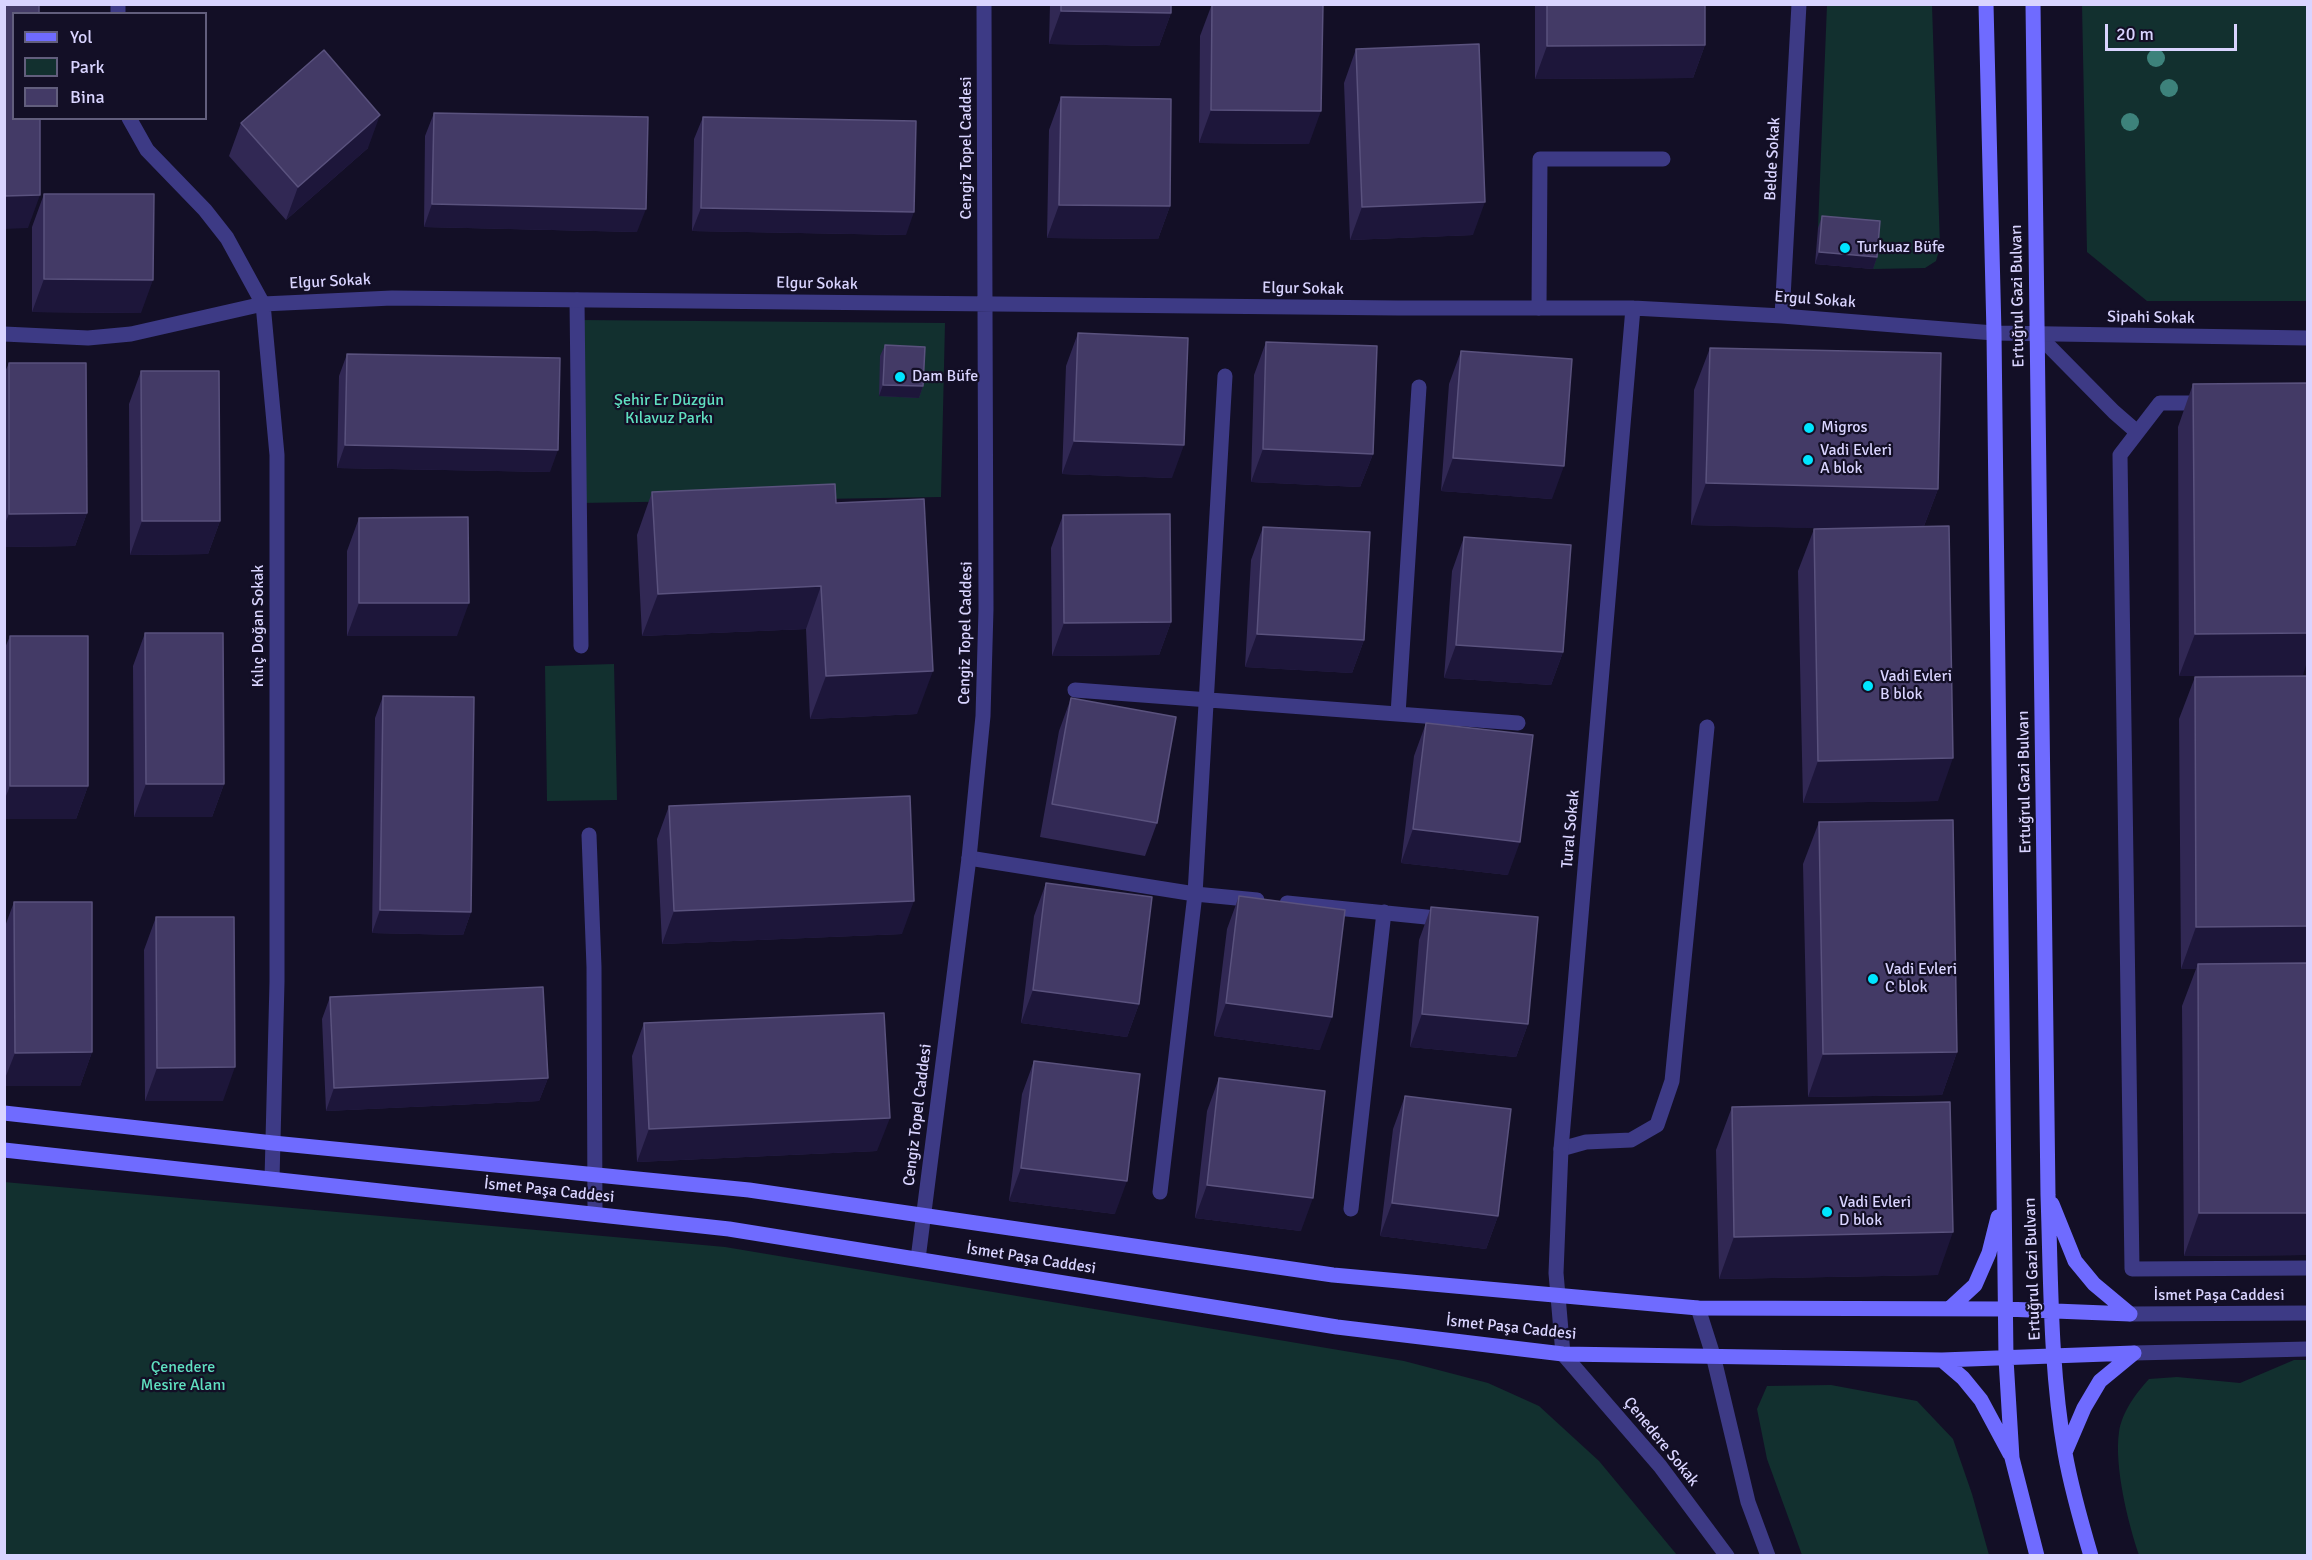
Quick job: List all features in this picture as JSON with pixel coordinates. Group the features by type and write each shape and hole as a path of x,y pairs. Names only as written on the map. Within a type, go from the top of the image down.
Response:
{"main road":[{"name":"Ertuğrul Gazi Bulvarı","path":"1986,4 1994,333 2006,1359 2012,1458 2037,1556"},
{"name":"Ertuğrul Gazi Bulvarı","path":"2033,4 2048,1195 2052,1310 2054,1356 2065,1453 2091,1556"},
{"name":"İsmet Paşa Caddesi","path":"4,1113 273,1143 749,1190 1333,1275 1698,1308 2005,1309 2130,1314"},
{"name":"İsmet Paşa Caddesi","path":"4,1150 729,1229 1336,1327 1563,1354 1942,1360 2134,1353"},
{"path":"1949,1309 1976,1285 1989,1252 2004,1194"},
{"path":"2048,1195 2075,1261 2094,1284 2130,1314"},
{"path":"2065,1453 2084,1408 2100,1381 2134,1353"},
{"path":"1942,1360 1963,1378 1981,1400 2012,1458"}],"street":[{"name":"Cengiz Topel Caddesi","path":"918,1259 969,858 983,716 986,609 984,4"},
{"name":"Belde Sokak","path":"1782,315 1799,4"},
{"name":"Kılıç Doğan Sokak","path":"130,120 147,150 205,210 227,238 263,304 277,455 277,982 272,1179"},
{"path":"1539,308 1540,159 1663,159"},
{"name":"Elgur Sokak","path":"4,334 88,338 131,334 263,304 363,298 1633,308"},
{"path":"577,300 581,646"},
{"name":"Ergul Sokak","path":"1633,308 1782,315 1994,333"},
{"name":"Tural Sokak","path":"1563,1354 1556,1273 1562,1149 1633,308"},
{"name":"Sipahi Sokak","path":"1994,333 2307,338"},
{"path":"2037,334 2114,412 2137,432"},
{"path":"1160,1192 1195,894 1225,376"},
{"path":"1398,714 1419,387"},
{"path":"2217,403 2160,403 2120,455 2132,1269 2307,1268"},
{"path":"1074,690 1518,723"},
{"path":"1562,1149 1586,1143 1631,1140 1657,1125 1672,1081 1707,727"},
{"path":"589,835 594,968 595,1214"},
{"path":"969,858 1195,894 1465,921"},
{"path":"1350,1209 1384,912"},
{"path":"1698,1308 1713,1355 1748,1502 1768,1556"},
{"name":"İsmet Paşa Caddesi","path":"2130,1314 2307,1314"},
{"path":"2134,1353 2307,1349"},
{"name":"Çenedere Sokak","path":"1563,1354 1660,1466 1727,1556"}],"green space":[{"path":"1827,5 1932,5 1940,247 1936,261 1925,268 1873,269 1876,232 1818,228"},
{"path":"2082,5 2307,5 2307,301 2147,301 2087,252"},
{"name":"Şehir Er Düzgün Kılavuz Parkı","path":"578,320 945,323 941,497 580,503"},
{"path":"614,664 617,800 547,801 545,666"},
{"name":"Çenedere Mesire Alanı","path":"4,1182 725,1247 1404,1361 1488,1383 1539,1406 1599,1461 1677,1555 5,1555"},
{"path":"2294,1360 2307,1360 2307,1555 2139,1555 2123,1494 2118,1446 2123,1417 2139,1390 2149,1379 2177,1377 2240,1383"},
{"path":"1831,1385 1917,1401 1953,1439 1972,1494 1989,1555 1802,1555 1767,1459 1757,1409 1767,1386"}],"building":[{"path":"4,4 39,4 39,12 12,12 12,120 40,120 40,195 4,196"},
{"path":"1061,4 1171,4 1171,13 1061,11"},
{"path":"1212,4 1323,4 1321,111 1211,110"},
{"path":"1547,4 1705,4 1705,45 1547,46"},
{"path":"1479,44 1485,202 1362,207 1356,49"},
{"path":"324,50 380,115 298,187 241,123"},
{"path":"1061,97 1171,99 1170,206 1059,205"},
{"path":"434,113 648,117 646,209 432,204"},
{"path":"703,117 916,121 914,212 701,208"},
{"path":"44,194 154,194 153,280 44,279"},
{"name":"Turkuaz Büfe","path":"1822,216 1880,221 1877,257 1819,252"},
{"path":"1078,333 1188,338 1184,445 1074,441"},
{"path":"1266,342 1377,346 1373,454 1263,449"},
{"name":"Dam Büfe","path":"885,345 925,347 923,386 883,385"},
{"name":"Vadi Evleri A blok","path":"1710,348 1941,353 1938,489 1706,483"},
{"path":"1461,351 1572,359 1564,466 1453,458"},
{"path":"347,354 560,358 558,450 345,445"},
{"path":"9,363 86,363 87,513 9,514"},
{"path":"141,371 219,371 220,521 142,521"},
{"path":"2307,383 2307,633 2195,634 2193,384"},
{"path":"835,484 836,503 924,499 933,671 826,676 821,586 658,594 652,492"},
{"path":"1170,514 1171,622 1064,623 1063,515"},
{"path":"468,517 469,603 359,603 359,518"},
{"name":"Vadi Evleri B blok","path":"1949,526 1953,758 1818,761 1814,529"},
{"path":"1263,527 1370,532 1364,640 1257,634"},
{"path":"1464,537 1571,545 1563,652 1456,645"},
{"path":"145,633 223,633 224,784 146,784"},
{"path":"10,636 88,636 88,786 10,786"},
{"path":"2307,676 2307,926 2196,927 2195,677"},
{"path":"383,696 474,697 471,912 380,910"},
{"path":"1071,698 1176,717 1157,823 1052,804"},
{"path":"1426,723 1533,735 1520,842 1413,829"},
{"path":"910,796 914,901 674,911 669,806"},
{"name":"Vadi Evleri C blok","path":"1953,820 1957,1052 1823,1054 1819,822"},
{"path":"1046,883 1152,897 1139,1004 1033,990"},
{"path":"1239,896 1345,910 1332,1017 1226,1003"},
{"path":"14,902 92,902 92,1052 15,1053"},
{"path":"1431,907 1538,917 1528,1024 1422,1014"},
{"path":"156,917 234,917 235,1067 157,1068"},
{"path":"2307,963 2307,1213 2199,1213 2198,964"},
{"path":"543,987 548,1078 334,1088 330,997"},
{"path":"884,1013 890,1118 649,1129 644,1023"},
{"path":"1034,1061 1140,1074 1127,1181 1021,1168"},
{"path":"1219,1078 1325,1091 1313,1198 1207,1185"},
{"path":"1405,1096 1511,1109 1498,1216 1392,1203"},
{"name":"Vadi Evleri D blok","path":"1950,1102 1953,1232 1734,1237 1732,1107"}],"place":[{"name":"Turkuaz Büfe","path":"1845,248"},
{"name":"Dam Büfe","path":"900,377"},
{"name":"Migros","path":"1809,428"},
{"name":"Vadi Evleri A blok","path":"1808,460"},
{"name":"Vadi Evleri B blok","path":"1868,686"},
{"name":"Vadi Evleri C blok","path":"1873,979"},
{"name":"Vadi Evleri D blok","path":"1827,1212"}]}
